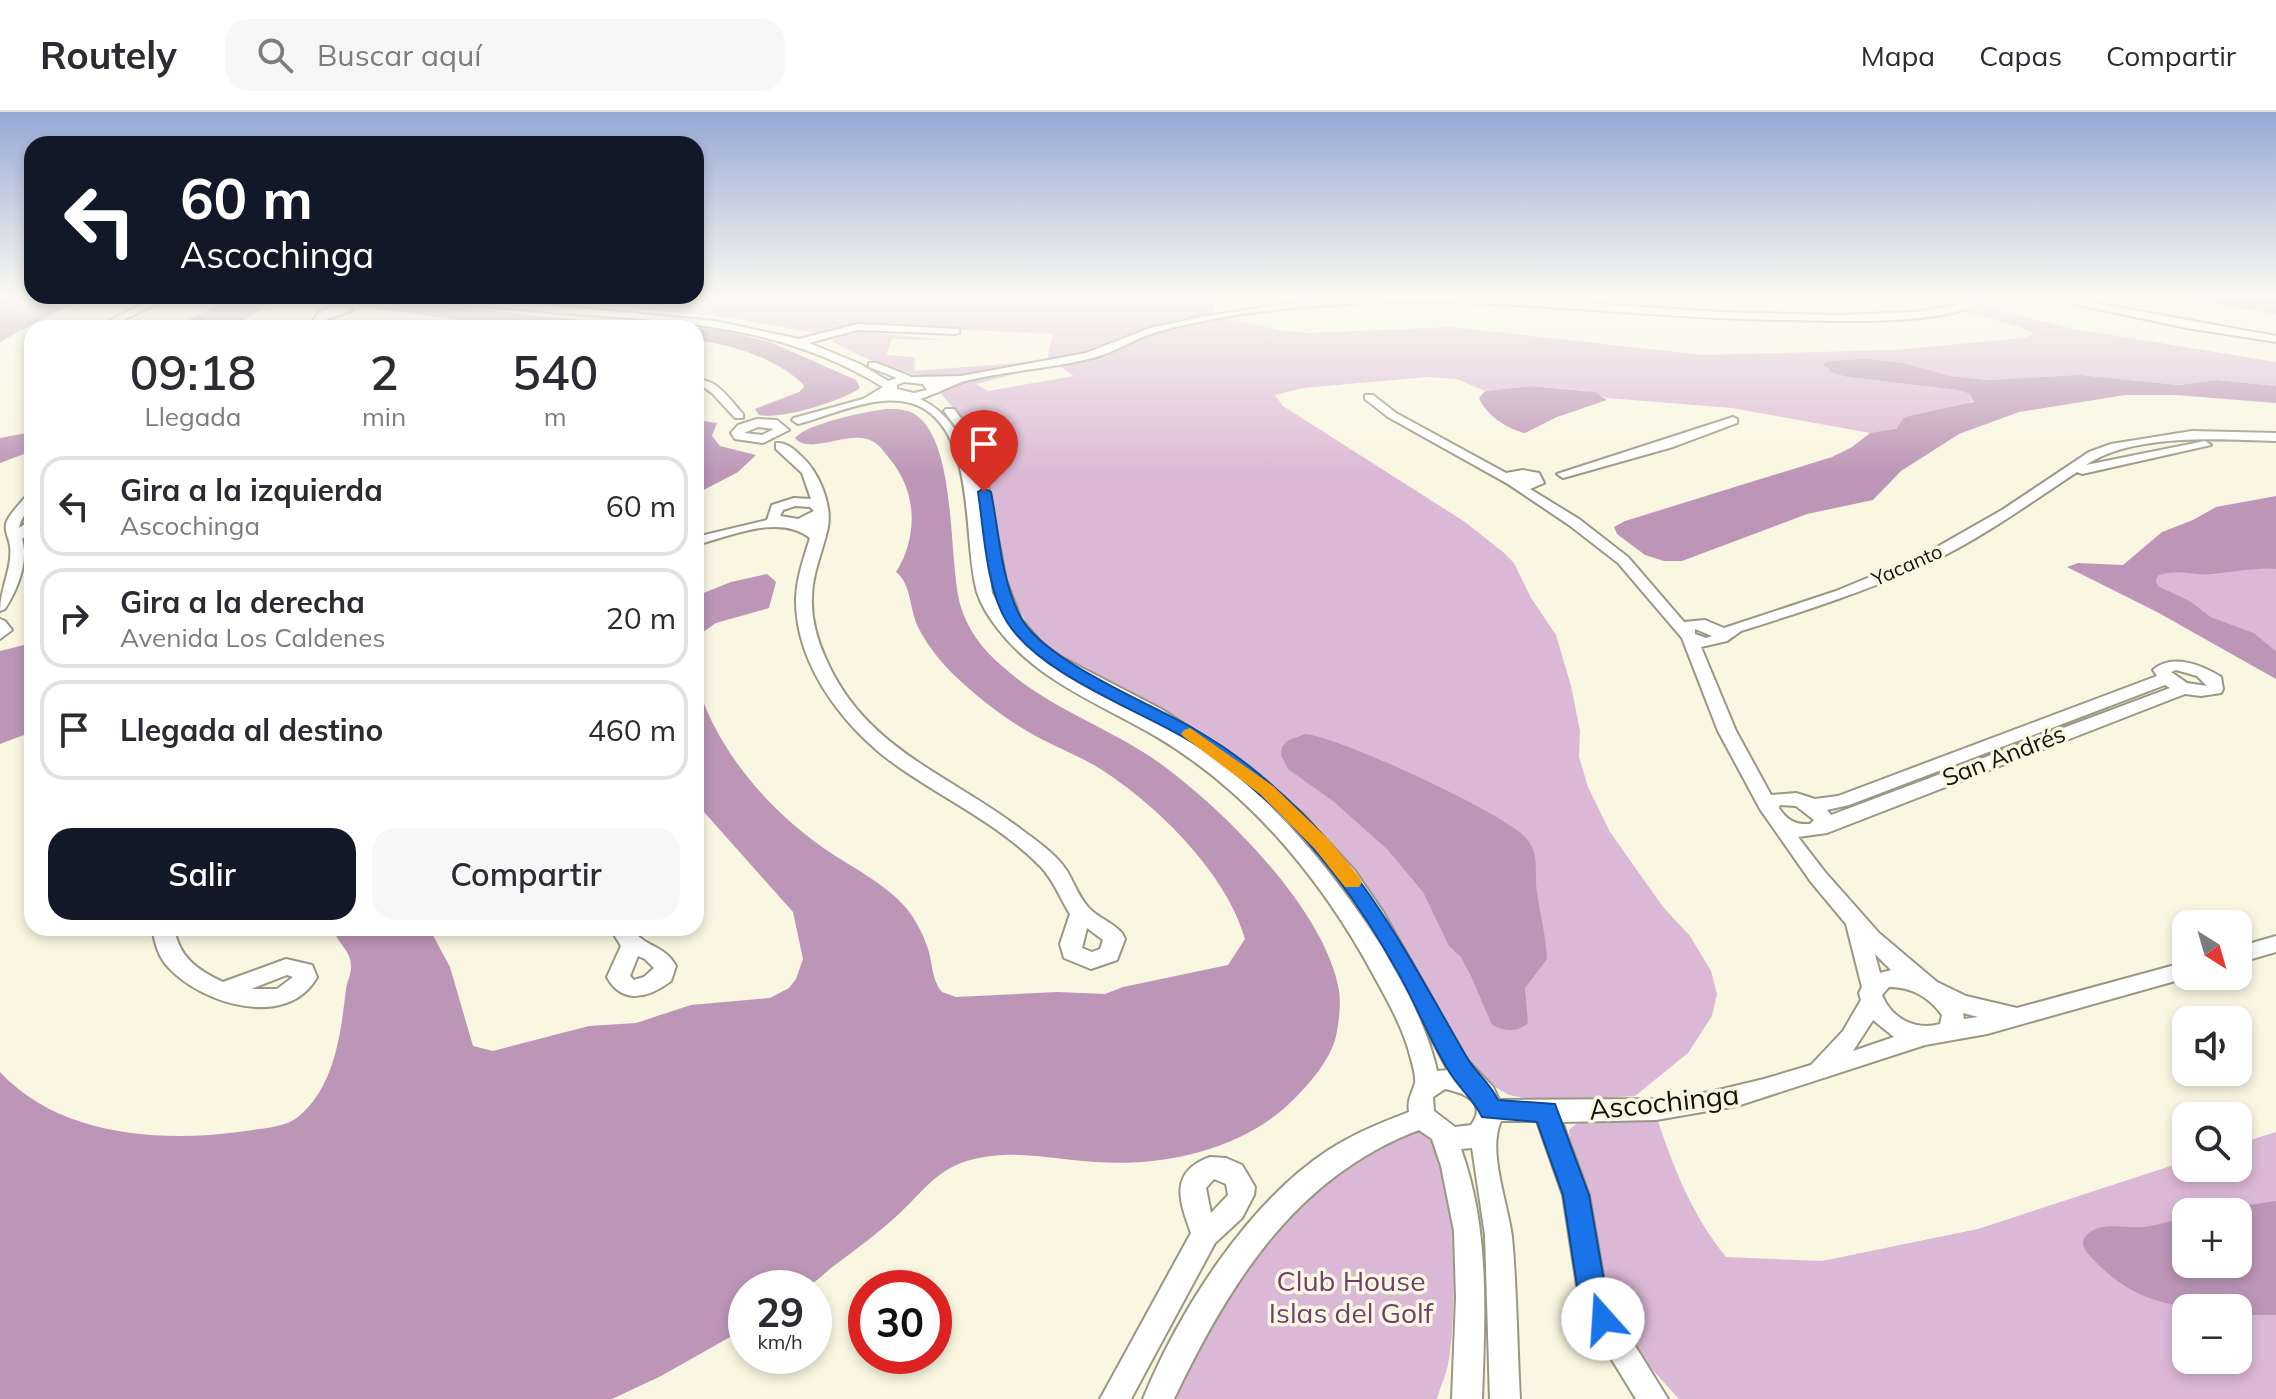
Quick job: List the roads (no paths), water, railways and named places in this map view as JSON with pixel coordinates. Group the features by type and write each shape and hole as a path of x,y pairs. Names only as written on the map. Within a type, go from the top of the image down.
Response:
{"street":[{"path":"835,356 889,387 908,388 929,388 961,379 1086,356"},
{"path":"841,356 908,388 936,411 960,444 967,470 985,593 992,611 1010,638 1029,657 1064,682 1141,721 1209,762 1298,845 1334,890 1371,949 1418,1040 1426,1067 1427,1086 1420,1100 1455,1162 1473,1294 1467,1399"},
{"path":"867,401 889,387 929,388 966,429 974,443 999,580 1014,620 1035,645 1055,660 1155,713 1220,754 1296,818 1348,876 1376,917 1459,1067 1489,1102 1486,1166 1498,1235 1505,1399"},
{"path":"704,388 720,397 740,422 776,431 817,485 821,526 806,583 806,621 815,655 842,702 897,757 1001,823 1036,851 1056,872 1081,913"},
{"path":"740,422 739,436 757,440 798,420 908,388"},
{"path":"1369,397 1392,415 1476,463 1525,480 1563,474 1655,449 1733,421"},
{"name":"Yacanto","path":"1707,632 1841,594 1928,558 1983,528 2093,455 2146,440 2192,435 2276,437"},
{"name":"Yacanto","path":"2066,474 2251,436"},
{"path":"2146,440 2168,451"},
{"path":"727,533 782,506 807,487 812,479"},
{"path":"1525,480 1543,504 1593,535 1623,560 1663,607 1707,632"},
{"path":"1525,480 1543,504"},
{"path":"817,537 805,528 773,518 782,506 808,502 820,508"},
{"path":"0,606 12,583 17,537 12,528 24,508"},
{"path":"704,539 768,524 809,520 820,508"},
{"path":"17,537 24,530"},
{"path":"0,624 4,630 0,634"},
{"path":"1704,672 1709,650 1707,632"},
{"path":"1707,632 1704,672 1733,743 1773,815 1855,922 1949,1006 1954,1024 1950,1030"},
{"name":"San Andrés","path":"1813,806 1842,801 2165,679 2161,670 2163,667 2185,667 2203,673 2217,686 2211,691 2185,688 1816,828"},
{"path":"2165,679 2185,688"},
{"path":"1988,746 2005,756"},
{"path":"1753,779 1787,798 1813,806 1822,816 1816,828 1801,839 1800,851"},
{"path":"1773,815 1773,801 1787,798"},
{"path":"1773,815 1793,829 1816,828"},
{"path":"1855,922 1878,1012 1898,1028 1925,1036"},
{"path":"164,936 166,946 176,962 193,977 224,990"},
{"path":"2252,951 2276,944"},
{"path":"1950,1030 1987,1025 2172,974"},
{"path":"1818,1070 1851,1038 1873,994 1891,978 1904,979 1980,1009 2015,1016"},
{"name":"Ascochinga","path":"1488,1120 1546,1111 1658,1108 1707,1103 1756,1092 1950,1030"},
{"path":"1427,1086 1445,1079 1477,1089"},
{"path":"1546,1111 1576,1195 1592,1292 1603,1319 1655,1397"},
{"path":"1158,1399 1210,1298 1253,1239 1294,1195 1344,1152 1399,1124 1434,1125 1466,1138 1488,1120"},
{"path":"1115,1399 1205,1234"}],"park label":[{"name":"Club House Islas del Golf","path":"1351,1297"}]}
